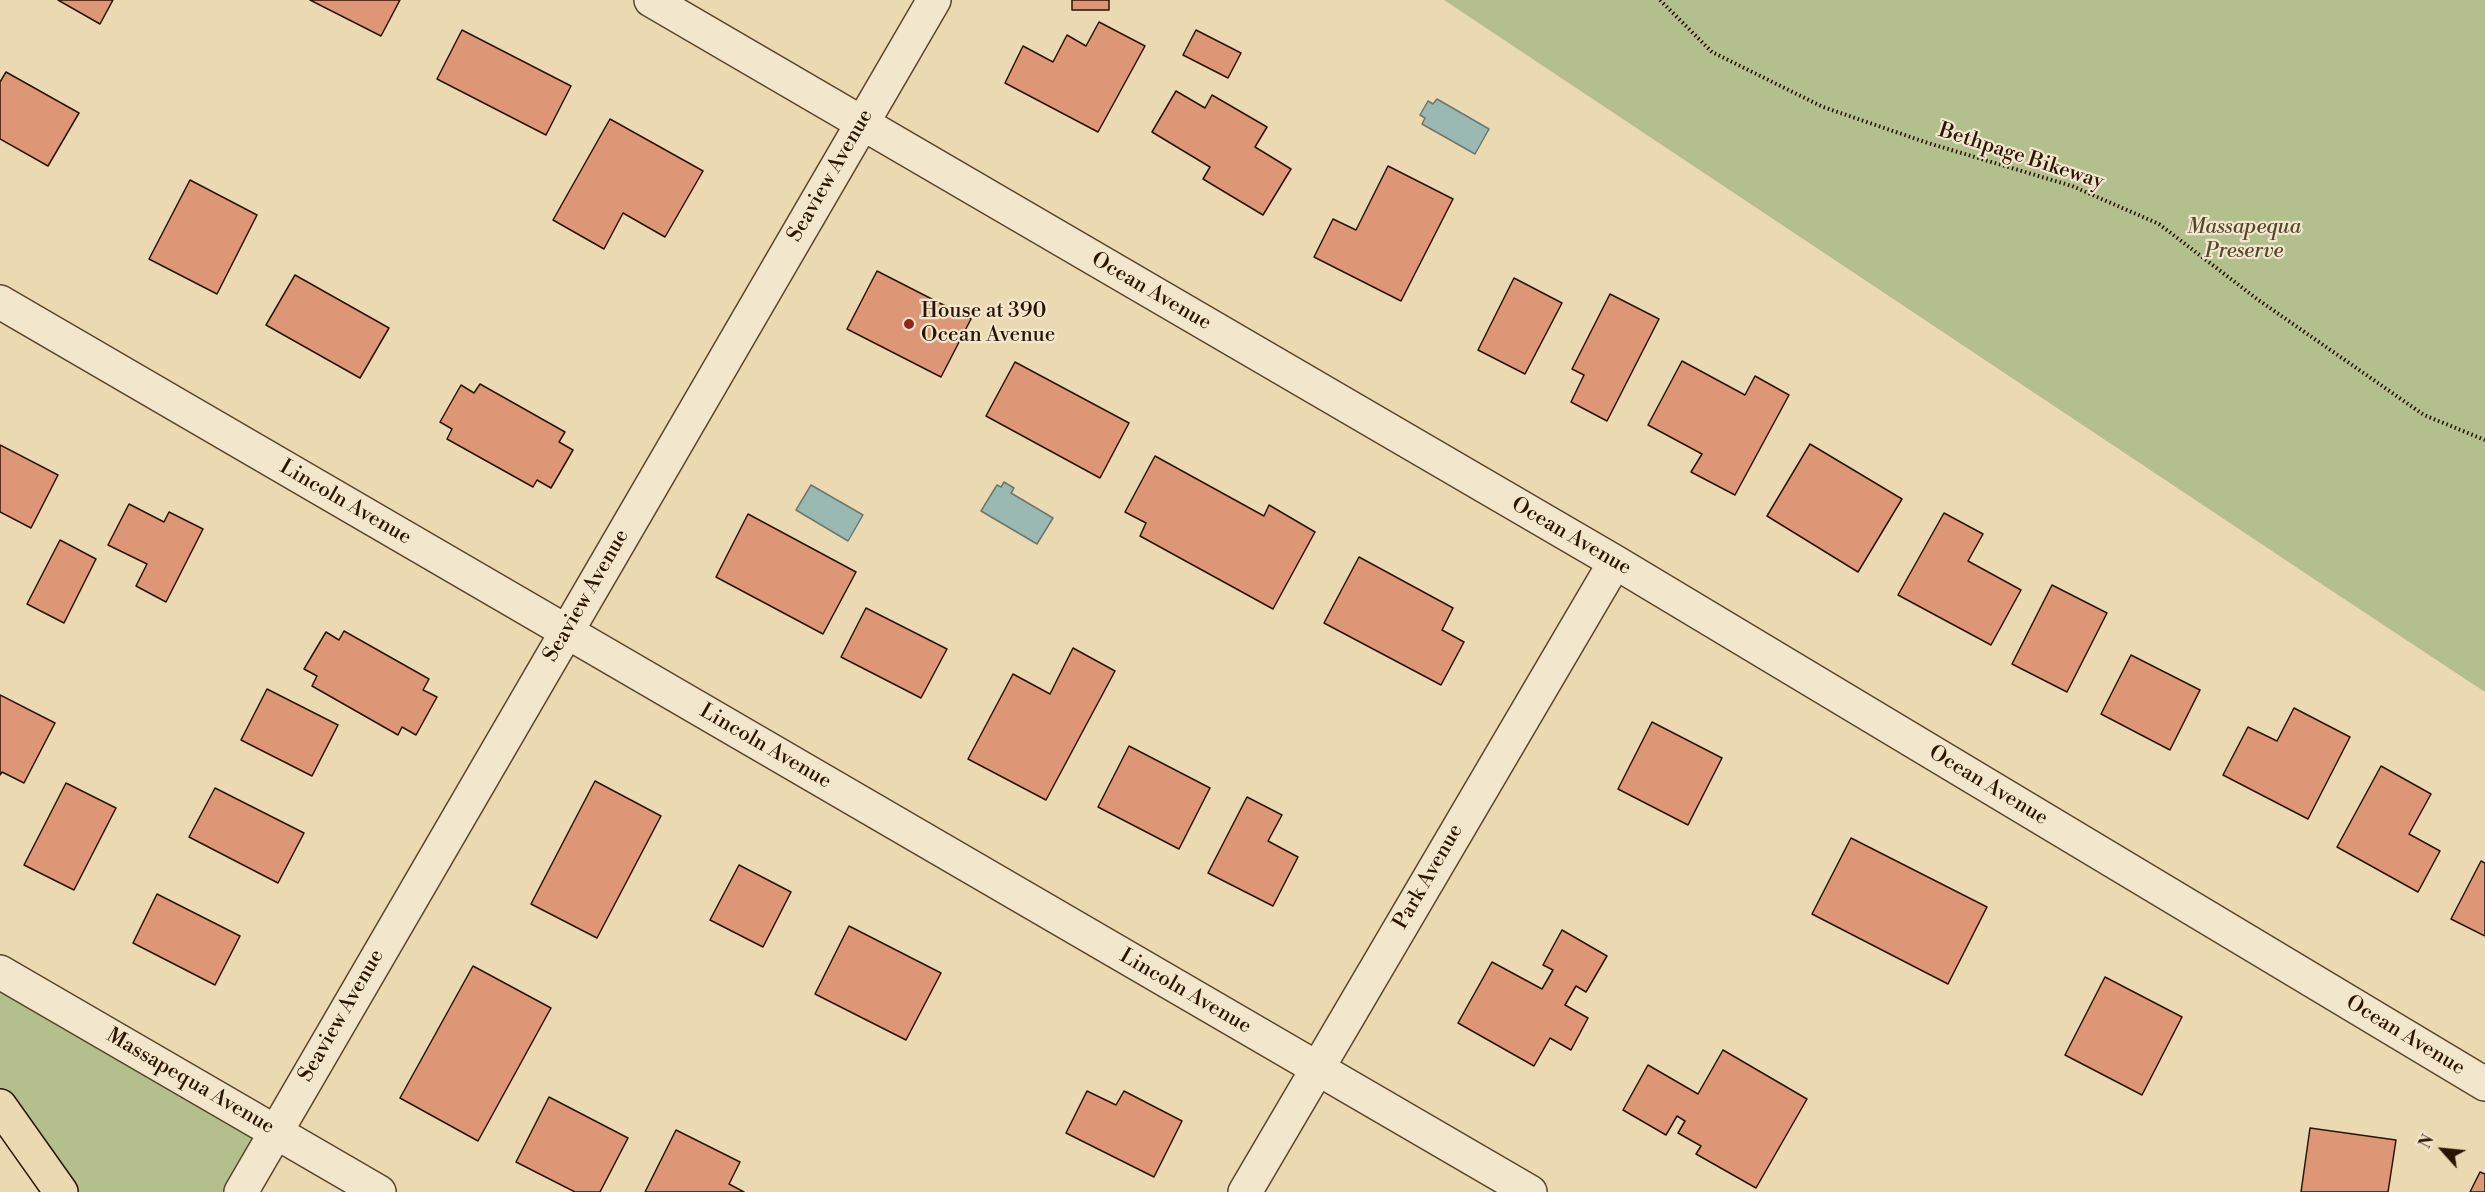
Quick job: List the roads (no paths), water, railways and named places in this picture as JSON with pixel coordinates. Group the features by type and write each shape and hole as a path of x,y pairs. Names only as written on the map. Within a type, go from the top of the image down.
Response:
{"main road":[{"path":"0,1106 61,1192"}],"street":[{"name":"Ocean Avenue","path":"651,0 1615,562 2485,1084"},
{"name":"Seaview Avenue","path":"241,1192 934,0"},
{"name":"Lincoln Avenue","path":"0,302 1530,1192"},
{"name":"Park Avenue","path":"1245,1192 1615,562"},
{"name":"Massapequa Avenue","path":"0,972 379,1192"}],"water":[{"path":"1437,99 1489,129 1475,154 1422,124 1425,118 1420,115 1428,101 1433,104"},
{"path":"1004,482 1014,488 1011,493 1053,518 1037,544 981,511 997,485 1001,487"},
{"path":"811,485 863,515 848,541 796,510"}],"place":[{"name":"House at 390 Ocean Avenue","path":"909,324"}],"park label":[{"name":"Massapequa Preserve","path":"2244,240"}]}
